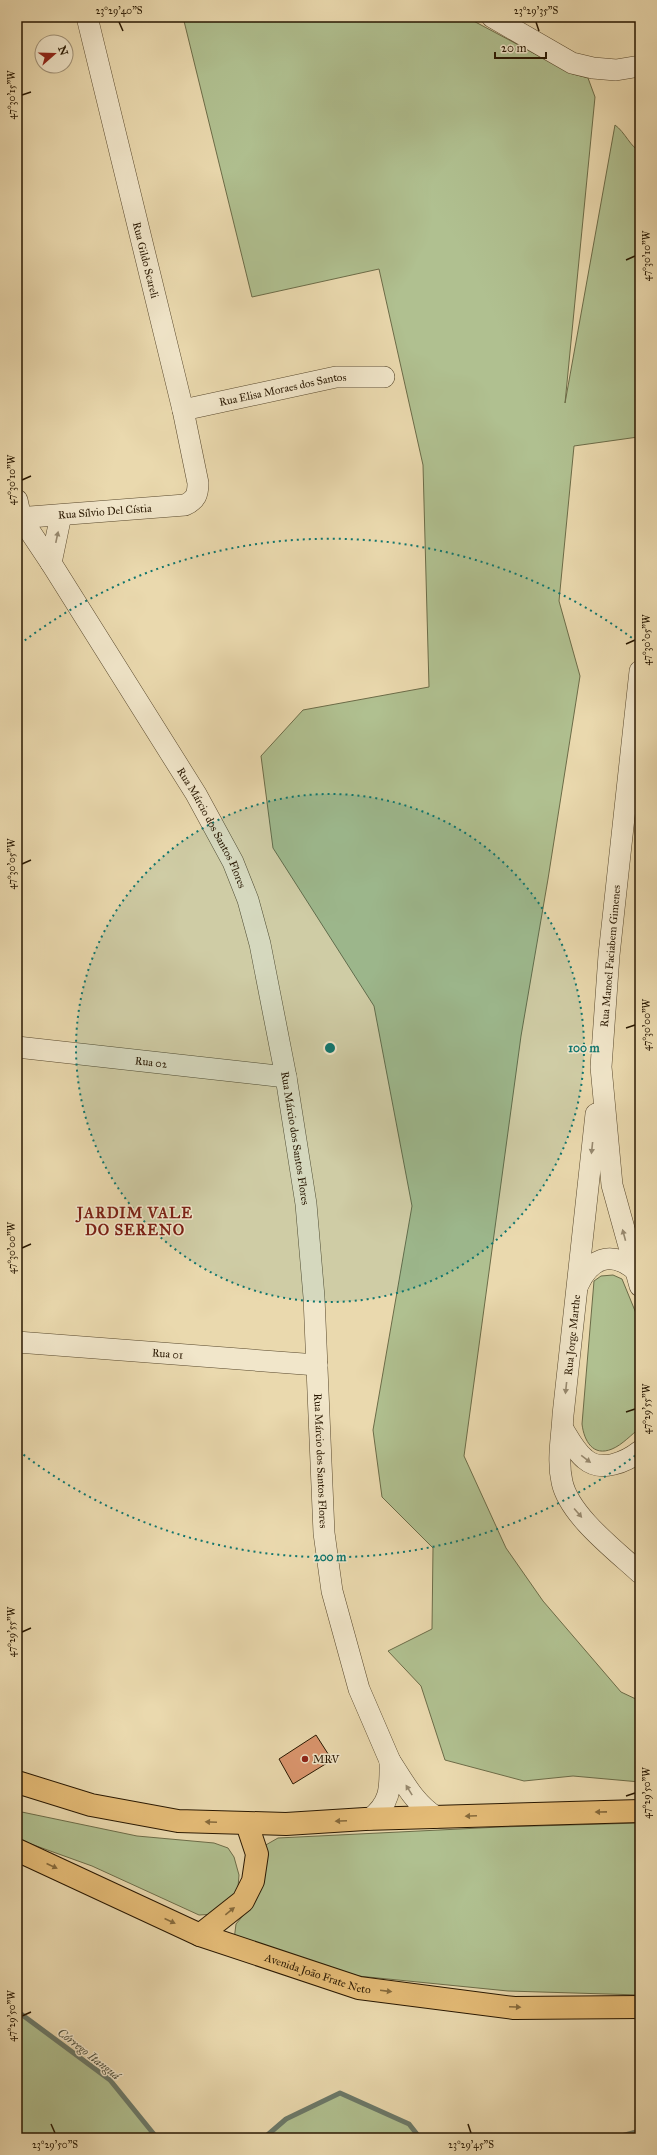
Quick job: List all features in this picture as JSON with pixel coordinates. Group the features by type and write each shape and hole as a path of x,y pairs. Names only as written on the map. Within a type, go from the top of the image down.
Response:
{"main road":[{"path":"17,1782 91,1805 178,1820 247,1824 286,1824 370,1819 640,1811"},
{"path":"200,1935 242,1901 253,1881 257,1854 247,1824"},
{"name":"Avenida João Frate Neto","path":"17,1850 200,1935 360,1988 514,2008 640,2007"}],"street":[{"name":"Rua Gildo Scareli","path":"87,17 182,410 198,483 198,494 192,501"},
{"path":"492,17 572,63 593,68 616,70 640,75"},
{"path":"616,70 640,66"},
{"name":"Rua Elisa Moraes dos Santos","path":"182,410 336,377 384,376"},
{"name":"Rua Sílvio Del Cístia","path":"18,512 61,515 185,505 192,501"},
{"name":"Rua Márcio dos Santos Flores","path":"18,512 196,794 233,862 248,900 260,944 286,1077 306,1204 314,1297 324,1533 332,1591 359,1689 390,1760 414,1799 422,1808 436,1818"},
{"path":"51,563 61,515"},
{"name":"Rua Manoel Faciabem Gimenes","path":"637,1277 612,1185 601,1067 609,955 638,723 640,671"},
{"name":"Rua 02","path":"17,1047 286,1077"},
{"name":"Rua Jorge Marthe","path":"601,1067 560,1457 562,1482 568,1501 579,1516 640,1573"},
{"path":"578,1285 587,1268 601,1260 619,1259 637,1277"},
{"name":"Rua 01","path":"17,1342 317,1365"},
{"path":"563,1429 580,1454 593,1464 607,1465 621,1462 630,1459 640,1451"},
{"name":"Rua Márcio dos Santos Flores","path":"370,1819 379,1812 386,1801 390,1786 390,1760"}],"green space":[{"path":"183,17 466,17 573,74 588,78 595,97 565,403 615,125 634,147 640,151 640,415 638,437 574,446 559,601 580,676 548,879 521,1036 464,1456 506,1548 543,1601 621,1692 640,1701 640,1782 573,1776 524,1781 445,1760 421,1686 388,1651 432,1629 433,1548 382,1497 373,1430 412,1206 374,1006 273,848 261,756 303,710 429,687 423,465 379,269 252,297"},
{"path":"613,1275 622,1279 640,1323 640,1428 616,1447 605,1451 600,1451 591,1446 587,1441 582,1424 594,1281 601,1276"},
{"path":"17,1811 137,1836 214,1843 228,1848 234,1857 239,1875 238,1887 234,1899 216,1914 199,1915 92,1866 17,1839"},
{"path":"640,1823 640,1995 508,1991 358,1976 234,1940 236,1924 256,1900 266,1860 264,1846 278,1838 500,1827"},
{"path":"17,2011 110,2080 157,2138 17,2138"},
{"path":"340,2093 409,2124 420,2138 264,2138 286,2119"}],"building":[{"name":"MRV","path":"316,1735 332,1760 293,1784 279,1759"}],"waterway":[{"name":"Córrego Itanguá","path":"17,2011 110,2080 157,2138"},
{"name":"Córrego Itanguá","path":"264,2138 286,2119 340,2093 409,2124 420,2138"},
{"name":"Córrego Itanguá","path":"614,2138 640,2131"}],"place":[{"name":"MRV","path":"305,1759"}],"district":[{"name":"JARDIM VALE DO SERENO","path":"135,1222"}]}
